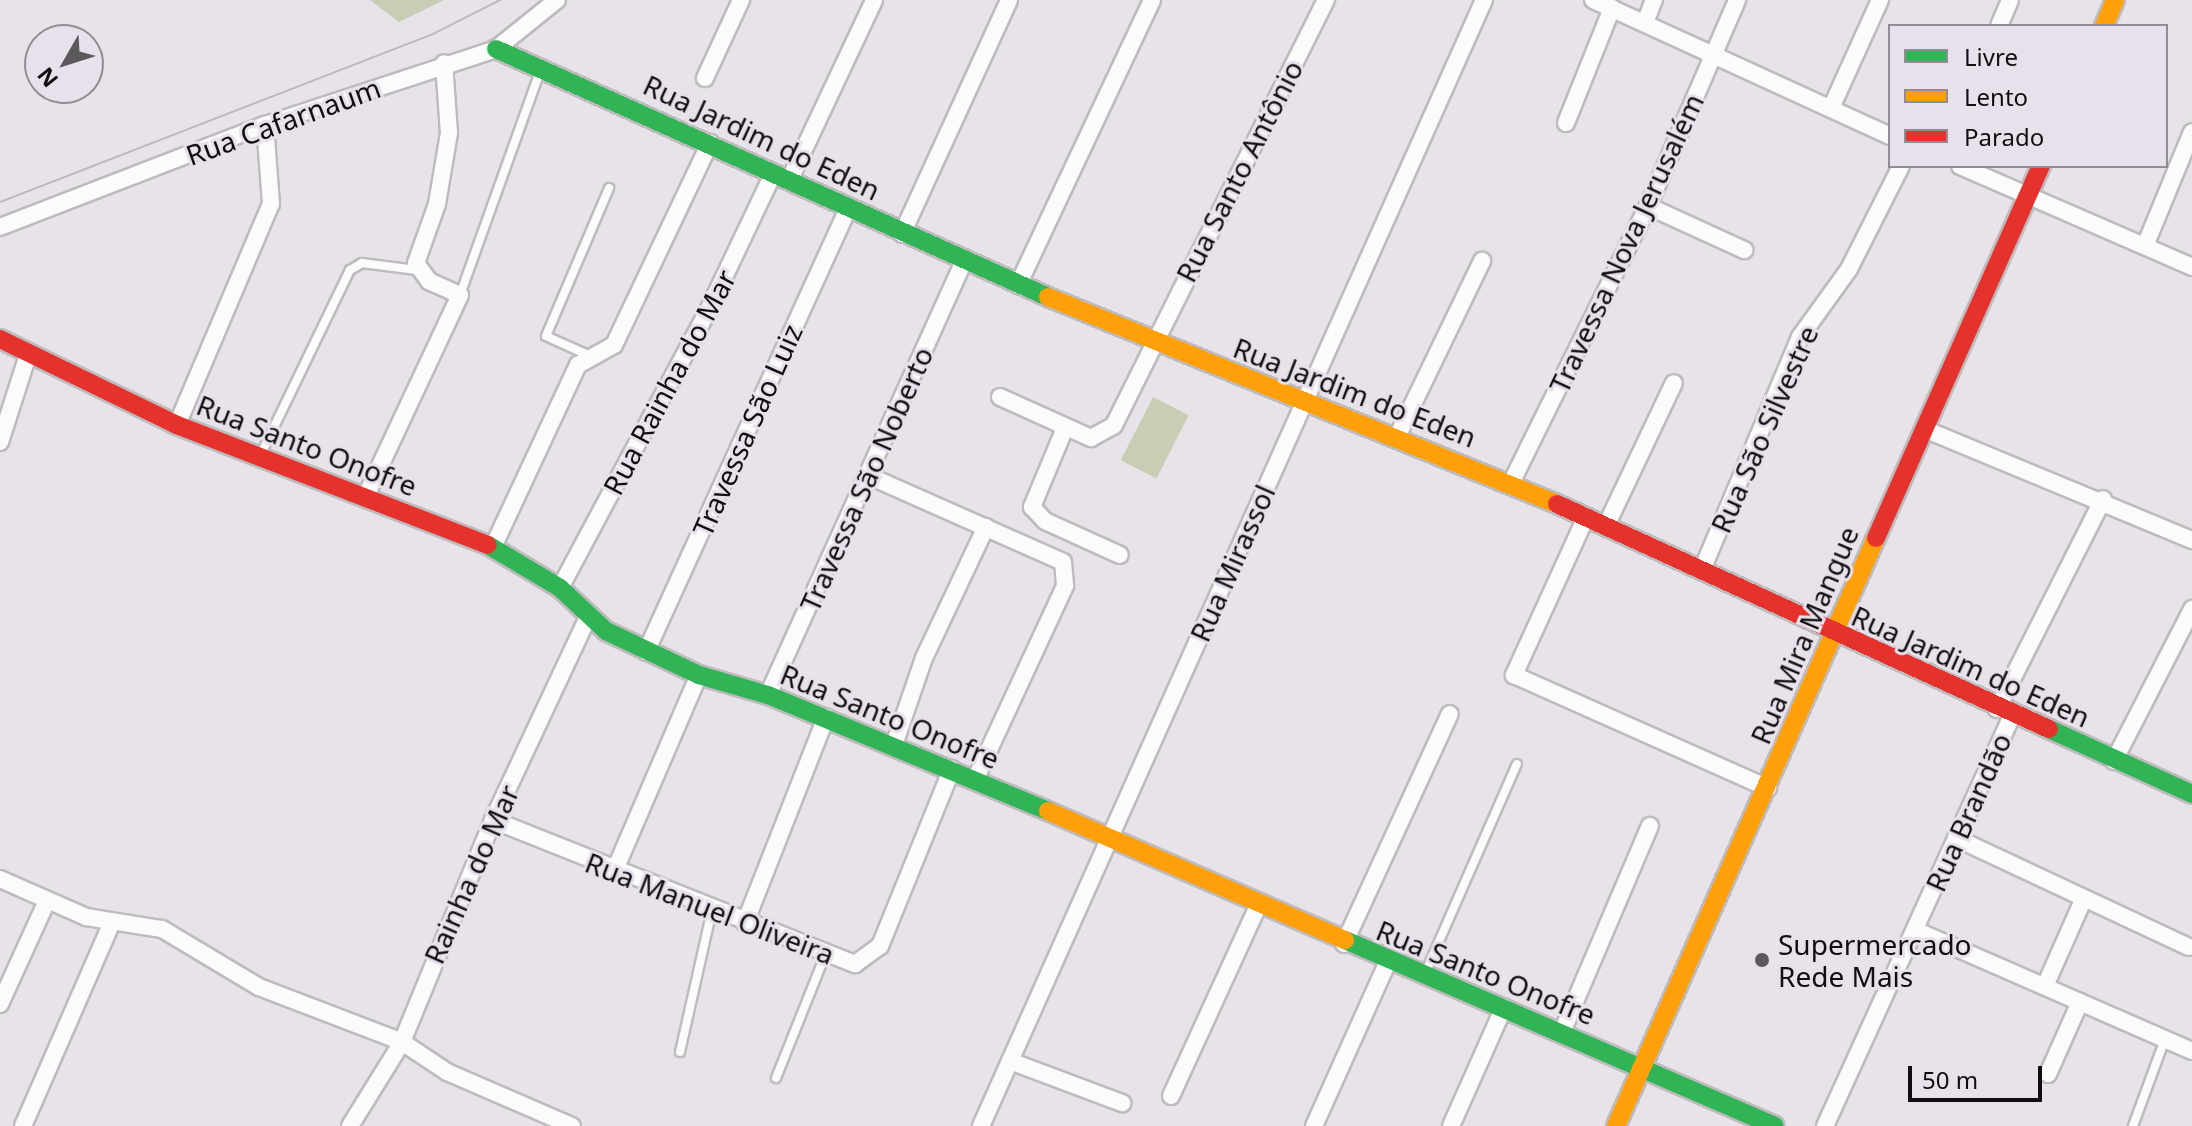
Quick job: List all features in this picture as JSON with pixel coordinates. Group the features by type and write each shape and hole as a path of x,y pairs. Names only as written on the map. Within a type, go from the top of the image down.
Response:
{"street":[{"name":"Rua Cafarnaum","path":"0,227 265,125 444,63 496,49 557,0"},
{"path":"705,78 741,0"},
{"name":"Rua Rainha do Mar","path":"560,588 874,0"},
{"path":"902,234 1009,0"},
{"path":"1018,285 1152,0"},
{"name":"Rua Santo Antônio","path":"1000,397 1091,438 1107,433 1326,0"},
{"name":"Rua Mirassol","path":"981,1126 1111,841 1302,403 1484,0"},
{"path":"1593,0 1888,135"},
{"path":"1645,23 1654,0"},
{"name":"Travessa Nova Jerusalém","path":"1511,483 1648,206 1737,0"},
{"path":"1831,108 1880,0"},
{"path":"2000,24 2010,0"},
{"path":"2105,24 2115,0"},
{"path":"1566,123 1612,8"},
{"name":"Rua Jardim do Eden","path":"496,49 710,143 963,263 1302,403 1511,483 1833,634 2192,794"},
{"path":"365,498 460,295 417,270 449,133 444,63"},
{"path":"177,425 271,204 265,125"},
{"path":"2145,246 2192,132"},
{"path":"493,547 562,395 588,355 614,345 710,143"},
{"name":"Rua São Silvestre","path":"1702,570 1800,337 1849,269 1900,168"},
{"path":"1965,168 2192,267"},
{"name":"Rua Mira Mangue","path":"1616,1126 2040,168"},
{"path":"1648,206 1744,250"},
{"name":"Travessa São Luiz","path":"646,652 848,208"},
{"path":"1396,439 1482,261"},
{"name":"Travessa São Noberto","path":"768,695 963,263"},
{"name":"Rua Santo Onofre","path":"0,339 177,425 493,547 560,588 587,619 646,652 699,675 768,695 826,717 952,769 1344,944 1504,1007 1774,1126"},
{"path":"0,442 28,355"},
{"path":"1606,526 1674,383"},
{"path":"1065,428 1032,507 1045,521 1120,555"},
{"path":"1924,429 2103,499 2192,540"},
{"path":"869,476 1052,554 1066,573 975,780"},
{"name":"Rua Brandão","path":"1825,1126 1956,838 2004,712 2103,499"},
{"path":"1586,517 1514,675 1768,788"},
{"path":"894,745 924,658 986,527"},
{"path":"2114,761 2192,609"},
{"name":"Rainha do Mar","path":"350,1126 402,1042 493,820 587,619"},
{"path":"614,872 699,675"},
{"path":"1344,944 1450,714"},
{"path":"745,923 826,717"},
{"name":"Rua Manuel Oliveira","path":"493,820 614,872 855,964 874,955 952,769"},
{"path":"1562,1032 1650,826"},
{"path":"1956,838 2189,947"},
{"path":"0,879 47,901 112,922 162,929 259,987 402,1042 447,1072 563,1124"},
{"path":"2045,986 2084,898"},
{"path":"0,1004 47,901"},
{"path":"1171,1096 1258,906"},
{"path":"23,1126 112,922"},
{"path":"1915,930 2192,1051"},
{"path":"1314,1126 1388,961"},
{"path":"2048,1074 2080,1002"},
{"path":"1451,1126 1504,1007"},
{"path":"1010,1061 1122,1103"}],"lane":[{"path":"460,295 540,70"},
{"path":"588,355 546,336 609,188"},
{"path":"259,457 350,270 362,263 417,270"},
{"path":"1424,975 1517,764"},
{"path":"680,1052 712,910"},
{"path":"776,1078 826,953"},
{"path":"2133,1126 2165,1039"}],"green space":[{"path":"370,0 444,0 399,22"},
{"path":"1153,397 1189,415 1156,478 1121,460"}],"tram line":[{"path":"0,202 435,33 500,0"}],"traffic: fast":[{"path":"496,49 1048,297"},
{"path":"488,545 560,588 606,631 699,675 768,695 1048,811"},
{"path":"2049,729 2192,794"},
{"path":"1345,940 1774,1126"}],"traffic: slow":[{"path":"2105,24 2115,0"},
{"path":"1048,297 1557,504"},
{"path":"1616,1126 1876,538"},
{"path":"1048,811 1345,940"}],"traffic: jam":[{"path":"1876,538 2040,168"},
{"path":"0,339 177,425 488,545"},
{"path":"1557,504 2049,729"}],"place":[{"name":"Supermercado Rede Mais","path":"1762,960"}]}
